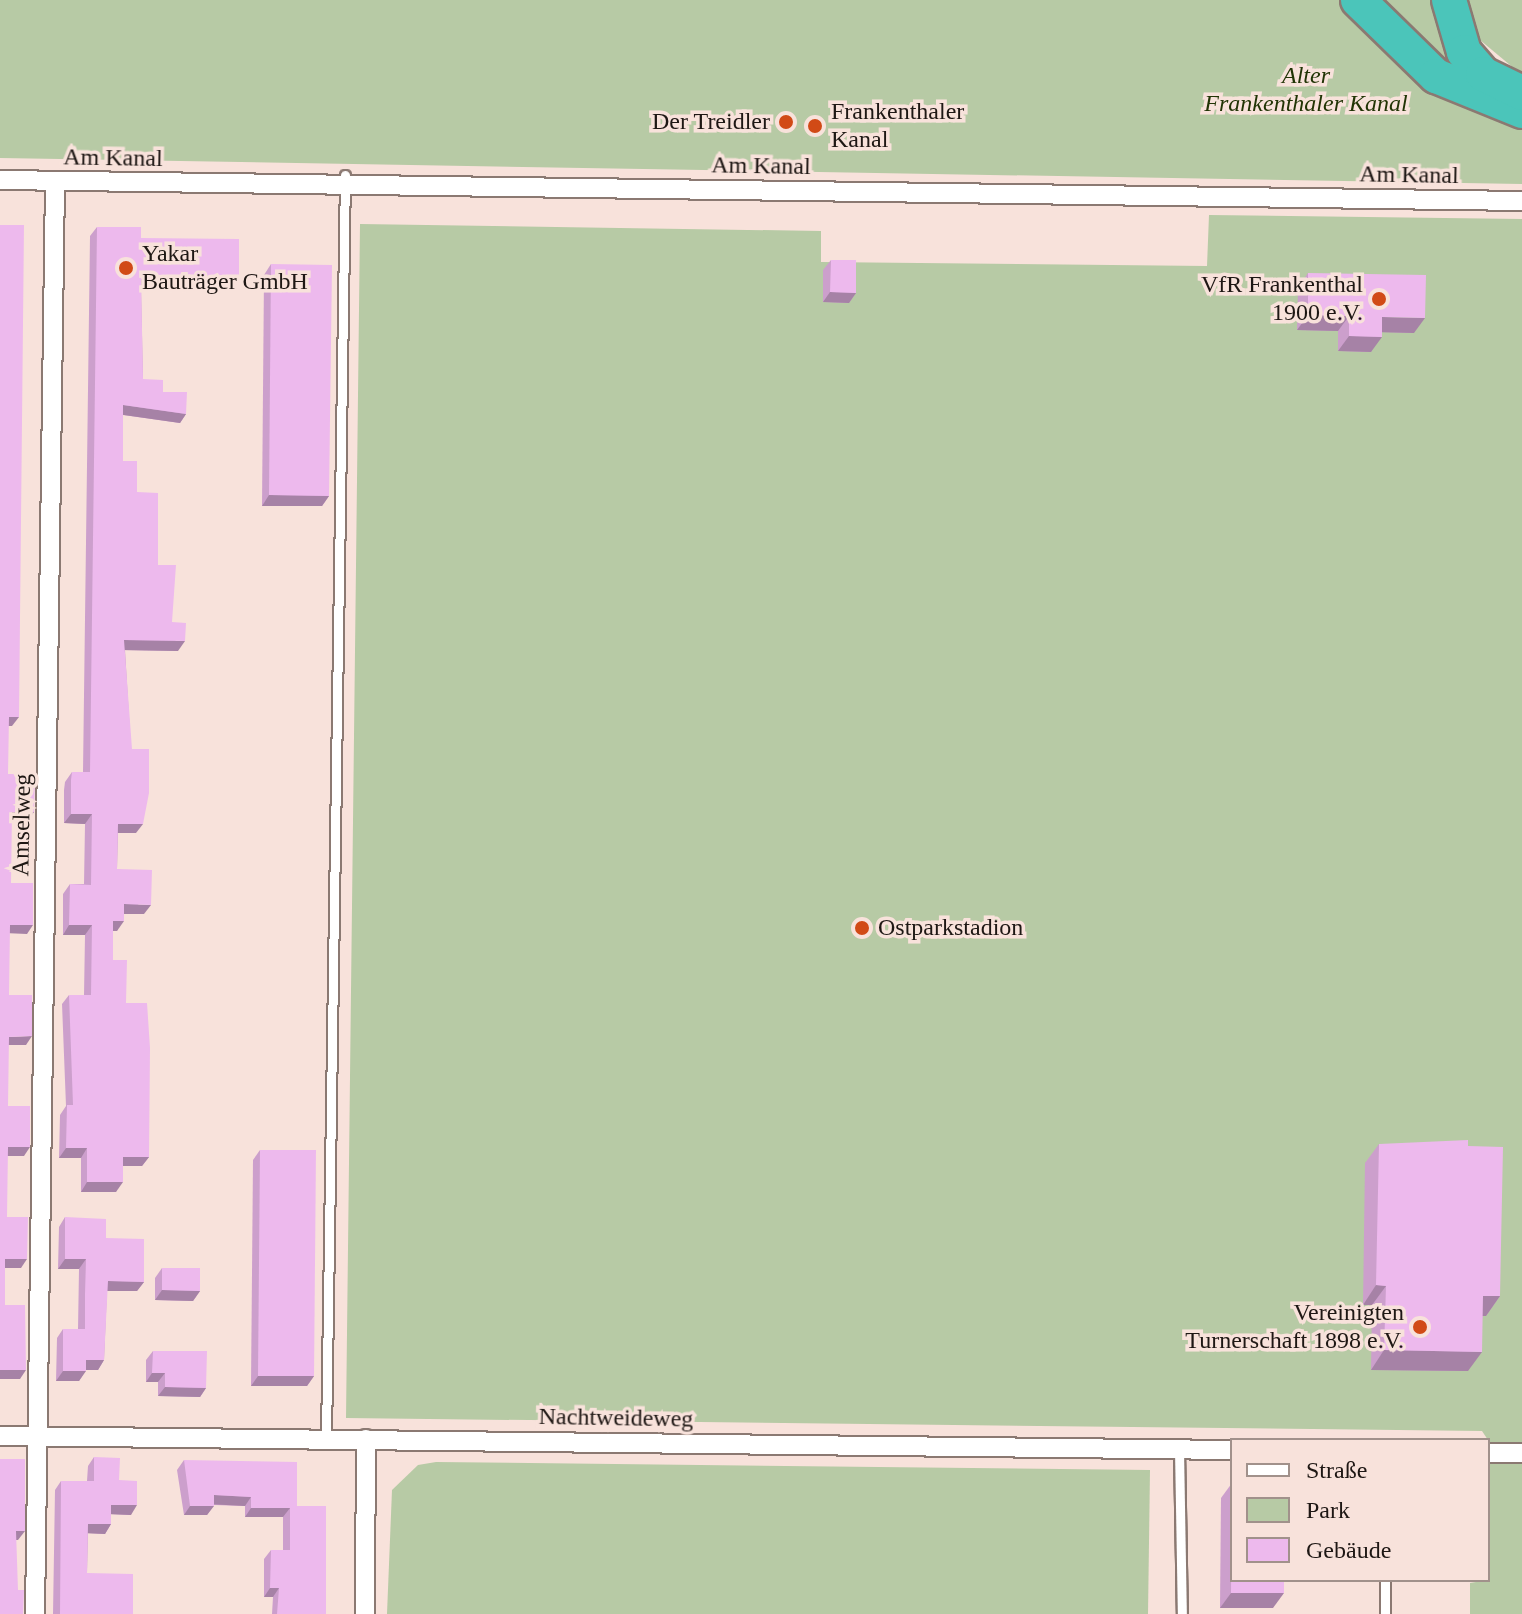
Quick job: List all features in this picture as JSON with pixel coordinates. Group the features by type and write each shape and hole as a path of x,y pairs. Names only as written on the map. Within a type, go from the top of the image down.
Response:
{"highway":[{"path":"1358,0 1436,76 1522,111"},
{"path":"1449,0 1464,52 1483,74 1522,93"}],"street":[{"name":"Am Kanal","path":"0,180 345,180 1522,201"},
{"name":"Amselweg","path":"35,1614 55,181"},
{"name":"Nachtweideweg","path":"0,1436 1230,1450"},
{"path":"365,1614 366,1439"},
{"path":"1490,1453 1522,1453"}],"lane":[{"path":"326,1439 345,180"},
{"path":"1179,1449 1182,1614"},
{"path":"1385,1582 1385,1614"}],"green space":[{"name":"Alter Frankenthaler Kanal","path":"0,0 1347,0 1522,119 1522,184 0,158"},
{"path":"1375,0 1440,0 1479,84 1436,63"},
{"path":"1460,0 1522,0 1522,75 1474,35"},
{"name":"Ostparkstadion","path":"1209,215 1522,219 1522,1614 1470,1614 1470,1583 1490,1582 1490,1438 1482,1431 346,1418 360,224 821,231 821,262 1207,266"},
{"path":"436,1462 1150,1470 1148,1614 387,1614 392,1490 418,1465"}],"building":[{"path":"0,225 24,225 19,717 9,717 8,774 35,774 34,812 12,812 11,883 33,883 33,925 10,925 9,995 32,995 32,1036 9,1037 8,1106 30,1106 30,1147 8,1147 7,1217 28,1217 27,1259 5,1259 5,1305 25,1305 26,1370 0,1370"},
{"path":"97,227 141,227 141,238 239,239 239,280 141,279 143,379 163,380 163,392 187,392 186,414 123,405 123,461 137,461 137,492 158,493 158,565 176,565 172,622 186,623 185,641 124,640 132,749 149,749 149,793 143,824 118,824 117,869 152,870 151,905 124,904 124,921 113,921 113,960 127,960 126,1003 147,1003 150,1048 149,1157 123,1157 123,1182 87,1182 87,1148 66,1148 67,1105 73,1105 69,995 91,995 92,925 69,925 70,884 91,885 92,814 71,814 71,780 72,772 90,772"},
{"path":"831,260 856,260 856,293 830,292"},
{"path":"271,264 332,265 329,496 269,495"},
{"path":"1308,273 1426,275 1425,318 1382,317 1382,337 1349,336 1349,316 1308,315"},
{"path":"1468,1140 1468,1146 1503,1147 1500,1296 1483,1296 1482,1352 1384,1350 1386,1286 1376,1285 1379,1144"},
{"path":"260,1150 316,1150 314,1376 258,1376"},
{"path":"65,1217 106,1219 106,1238 144,1239 144,1282 108,1281 104,1360 86,1360 86,1371 63,1371 63,1329 85,1329 86,1259 65,1259"},
{"path":"162,1268 200,1268 200,1291 162,1290"},
{"path":"153,1351 207,1351 206,1388 165,1387 165,1373 152,1373"},
{"path":"94,1457 120,1458 119,1480 137,1481 137,1505 111,1505 111,1524 88,1524 87,1573 133,1574 133,1614 60,1614 61,1481 94,1481"},
{"path":"0,1459 25,1459 25,1531 16,1531 18,1590 24,1590 23,1614 0,1614"},
{"path":"184,1460 297,1462 297,1506 326,1506 326,1614 277,1614 279,1588 270,1588 271,1550 290,1550 290,1508 251,1508 251,1497 214,1495 214,1506 190,1506"},
{"path":"1231,1582 1284,1582 1284,1593 1231,1593"}],"place":[{"name":"Der Treidler","path":"786,122"},
{"name":"Frankenthaler Kanal","path":"815,126"},
{"name":"Yakar Bauträger GmbH","path":"126,268"},
{"name":"VfR Frankenthal 1900 e.V.","path":"1379,299"},
{"name":"Ostparkstadion","path":"862,928"},
{"name":"Vereinigten Turnerschaft 1898 e.V.","path":"1420,1327"}]}
